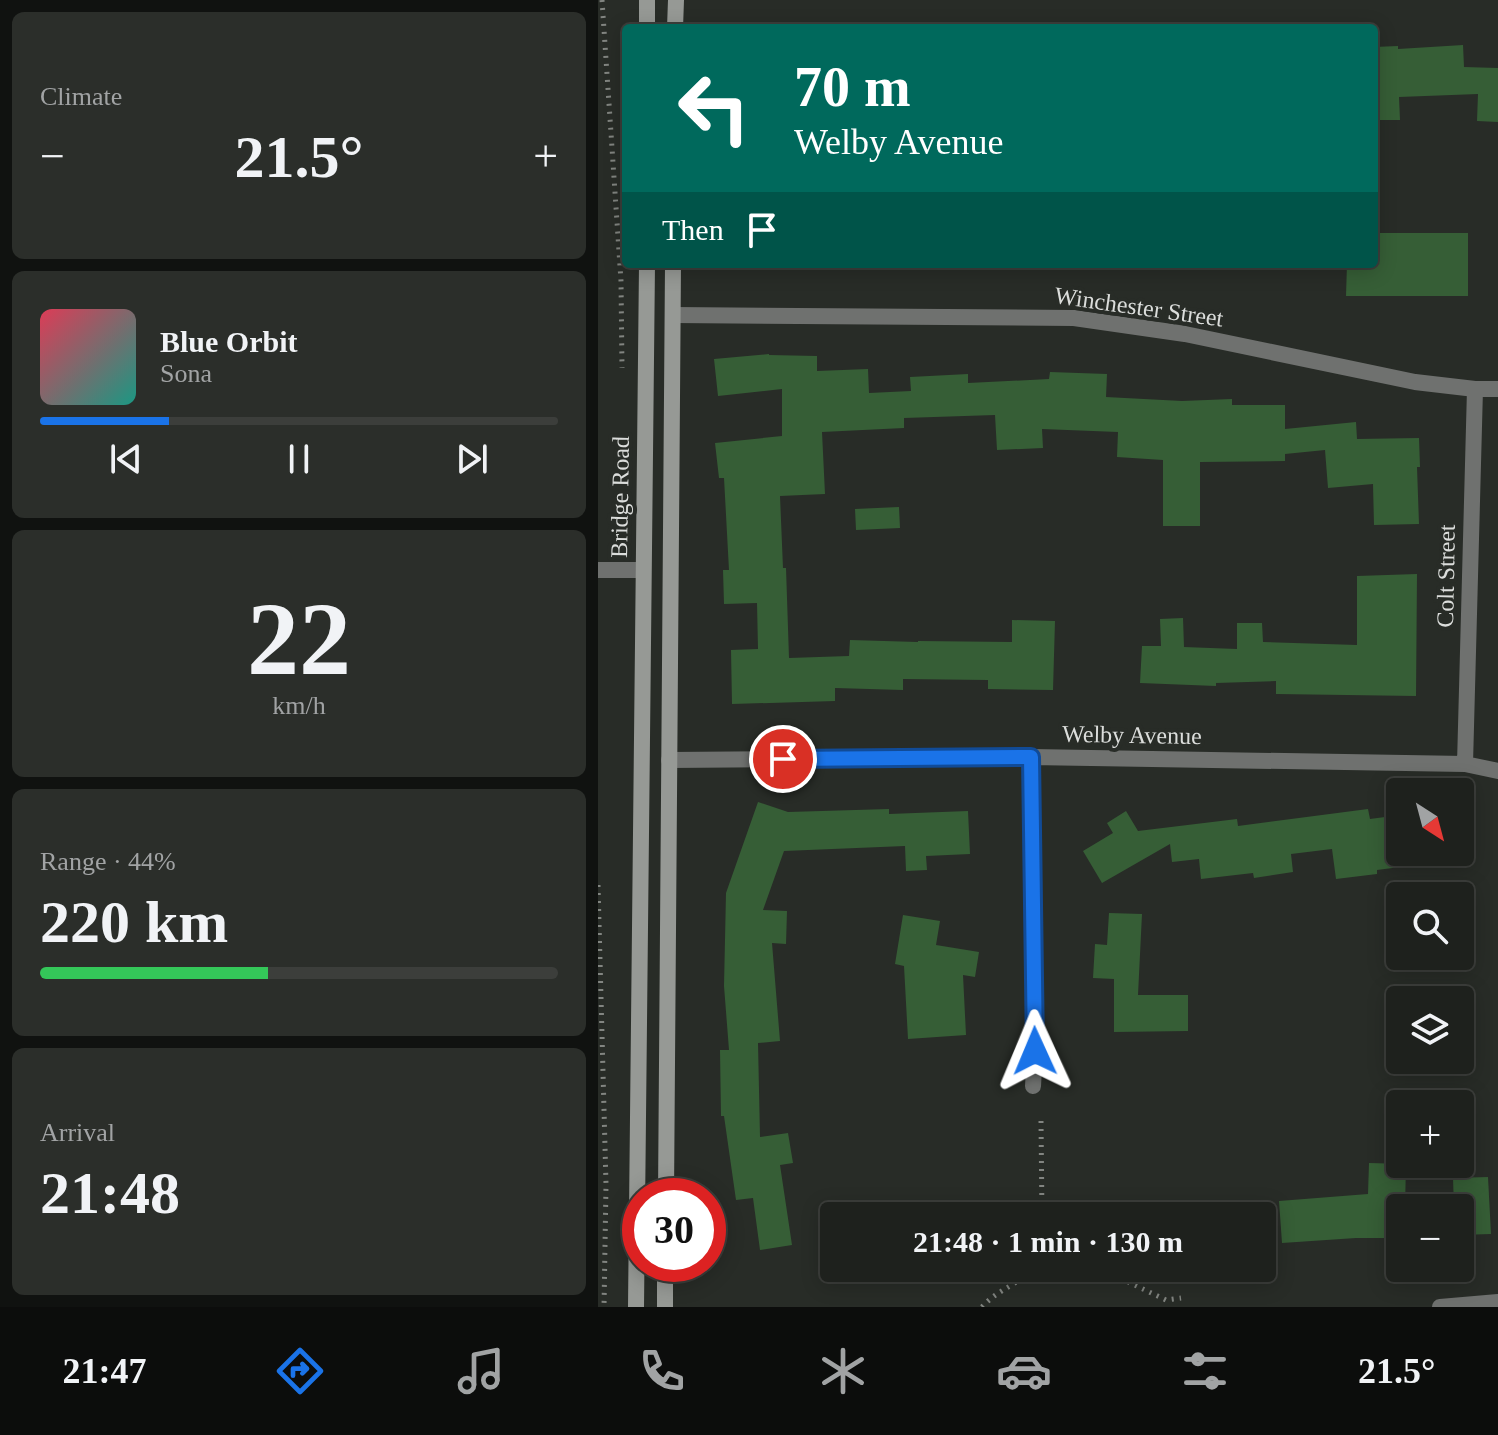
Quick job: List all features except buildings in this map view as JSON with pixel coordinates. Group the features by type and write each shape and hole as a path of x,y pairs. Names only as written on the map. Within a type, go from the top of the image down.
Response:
{"main road":[{"path":"647,0 647,24"},
{"path":"675,24 676,0"},
{"name":"Bridge Road","path":"636,1307 647,268"},
{"path":"666,1178 673,268"},
{"path":"647,316 673,315"},
{"path":"641,759 669,760"},
{"path":"665,1282 665,1307"}],"street":[{"name":"Winchester Street","path":"673,315 1074,318 1185,334 1415,382 1498,389"},
{"name":"Colt Street","path":"1465,764 1475,389"},
{"path":"602,564 643,570"},
{"name":"Welby Avenue","path":"669,760 1031,757 1465,764 1498,771"},
{"path":"1031,757 1033,1086"},
{"path":"1440,1307 1498,1302"}],"path":[{"path":"602,0 621,281 623,377"},
{"path":"602,564 615,547 625,521"},
{"path":"598,885 600,1052 606,1184 604,1307"},
{"path":"1041,1121 1042,1202"},
{"path":"982,1307 1016,1282"},
{"path":"1128,1282 1166,1300 1181,1298"}],"route":[{"path":"783,759 1031,757 1035,1051"}]}
